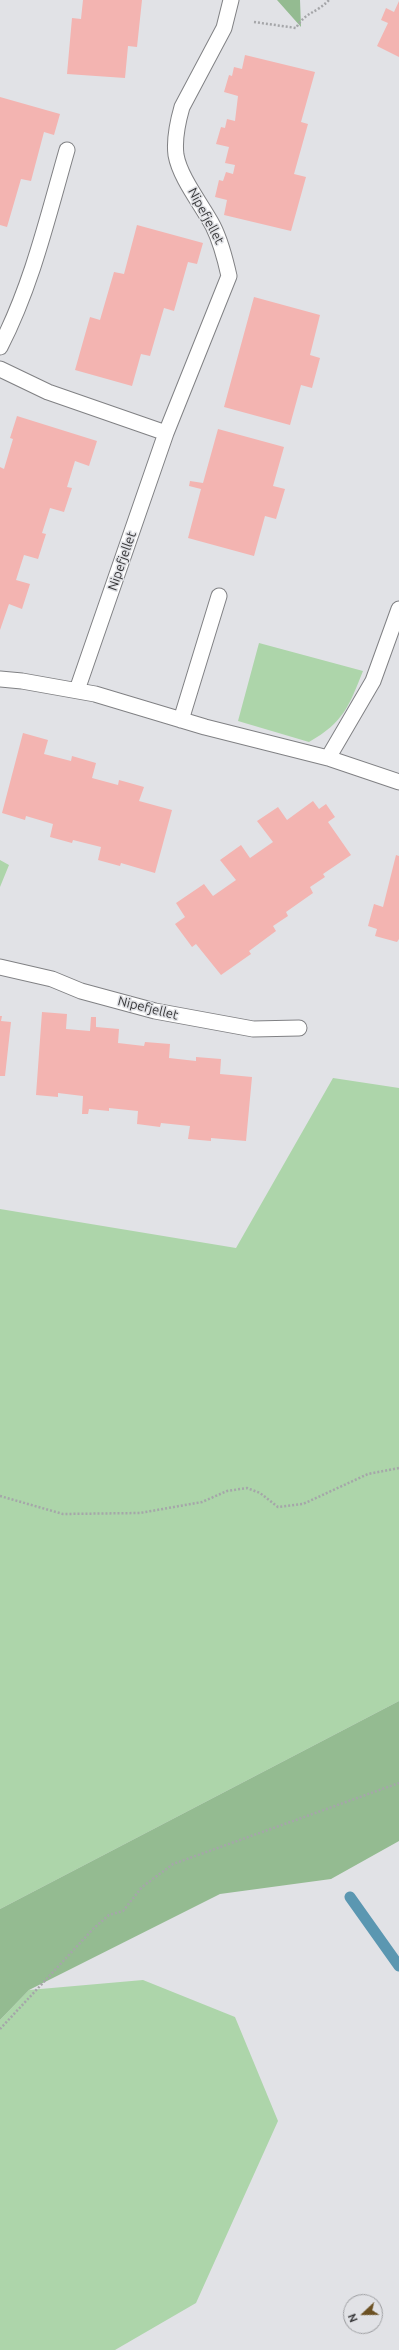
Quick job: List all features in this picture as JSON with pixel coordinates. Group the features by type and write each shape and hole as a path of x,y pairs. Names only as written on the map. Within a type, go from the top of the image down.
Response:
{"lane":[{"name":"Nipefjellet","path":"77,690 166,433 229,276 223,250 216,232 185,176 176,156 178,121 182,107 224,28 231,0"},
{"path":"0,347 13,322 28,282 68,150"},
{"path":"0,369 48,392 166,433"},
{"path":"181,720 219,596"},
{"path":"328,758 373,681 399,609"},
{"path":"0,679 77,690 181,720 328,758 399,782"},
{"name":"Nipefjellet","path":"0,967 52,979 82,991 155,1011 253,1028 299,1028"}],"path":[{"path":"231,0 246,21 296,28 302,17 319,9 329,0"},
{"path":"0,1496 63,1514 140,1513 202,1502 227,1491 247,1488 260,1493 278,1507 303,1504 368,1474 399,1468"},
{"path":"0,2029 94,1928 109,1915 123,1911 142,1887 173,1864 399,1783"}],"green space":[{"path":"277,0 300,0 301,27"},
{"path":"259,643 363,671 354,694 344,712 338,720 321,735 309,742 238,721"},
{"path":"0,860 9,865 0,887"},
{"path":"333,1078 399,1088 399,1701 0,1909 0,1209 236,1248"},
{"path":"399,1701 399,1841 331,1879 220,1894 29,1990 0,2020 0,1909"},
{"path":"143,1980 235,2017 278,2121 196,2303 115,2350 0,2350 0,2020 29,1990"}],"building":[{"path":"83,0 142,0 137,47 128,46 125,78 67,74 72,18 81,19"},
{"path":"399,1 399,57 377,46 388,23 381,20 386,8 394,12"},
{"path":"245,55 315,72 301,122 308,124 294,174 306,177 291,231 224,215 227,200 215,197 219,180 223,181 226,172 233,174 235,165 225,163 229,147 216,144 221,127 225,128 227,119 235,121 238,96 224,92 229,75 232,76 234,67 242,69"},
{"path":"0,97 60,114 54,135 44,132 31,181 21,179 7,227 0,225"},
{"path":"137,225 203,243 197,264 188,262 174,311 164,308 150,356 141,354 132,386 75,370 90,317 100,320 114,272 124,274"},
{"path":"254,297 320,315 310,355 320,358 312,388 301,385 290,425 224,407"},
{"path":"17,416 97,441 89,466 75,461 67,487 72,488 64,512 50,508 42,533 46,534 38,559 24,555 16,580 30,584 22,609 9,604 0,630 0,467 4,469 13,439 10,438"},
{"path":"218,429 284,447 273,486 285,489 276,519 265,516 254,556 188,538 201,489 189,486 190,481 203,483"},
{"path":"23,733 48,740 44,754 71,761 72,756 96,763 92,778 118,785 119,780 144,787 139,801 172,810 155,873 121,863 120,866 98,860 101,847 73,840 72,843 50,837 53,824 26,816 25,820 2,813"},
{"path":"313,801 319,809 326,804 335,817 328,822 351,855 323,874 325,877 310,887 313,893 286,912 288,916 273,926 276,931 249,951 251,954 221,975 196,944 192,947 175,924 185,917 176,903 204,884 213,896 236,880 220,860 241,845 250,858 273,842 257,821 278,807 287,820"},
{"path":"396,855 399,856 399,939 397,942 375,936 377,929 368,926 374,904 383,907"},
{"path":"42,1012 67,1014 66,1029 90,1031 91,1017 96,1017 96,1027 119,1029 118,1043 144,1046 145,1042 170,1044 169,1058 196,1061 196,1057 221,1059 220,1074 252,1077 246,1141 211,1138 211,1141 188,1139 190,1126 161,1123 160,1127 137,1124 138,1111 109,1108 109,1111 89,1109 88,1114 82,1114 83,1096 58,1093 58,1097 36,1095"},
{"path":"0,1016 2,1016 1,1021 11,1022 5,1076 0,1076"}],"waterway":[{"path":"350,1897 399,1966"}]}
